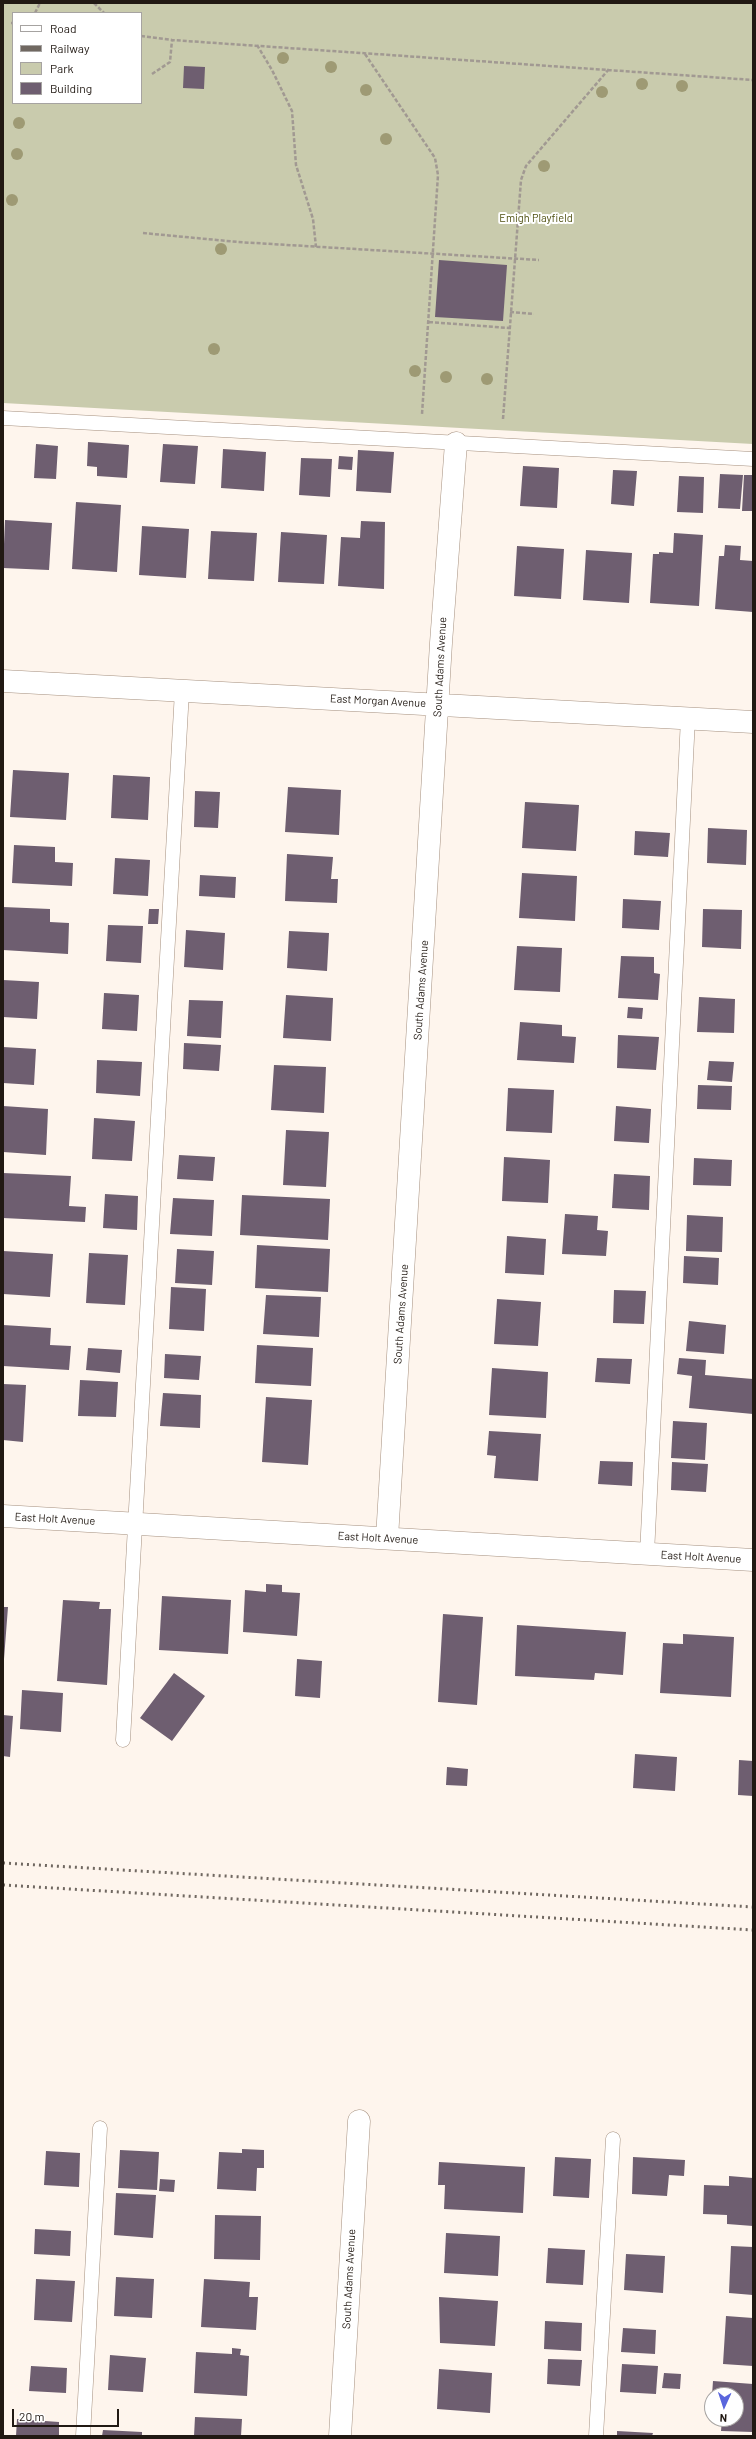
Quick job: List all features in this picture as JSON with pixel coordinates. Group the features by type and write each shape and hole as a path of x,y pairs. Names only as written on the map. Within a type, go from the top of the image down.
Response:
{"street":[{"name":"South Adams Avenue","path":"387,1538 438,705 456,443"},
{"name":"East Morgan Avenue","path":"3,681 753,722"},
{"name":"East Holt Avenue","path":"3,1516 753,1560"},
{"name":"South Adams Avenue","path":"340,2436 359,2121"}],"lane":[{"path":"3,418 753,459"},
{"path":"123,1740 182,691"},
{"path":"647,1554 688,718"},
{"path":"83,2436 100,2128"},
{"path":"596,2436 613,2140"}],"path":[{"path":"35,12 40,3"},
{"path":"94,3 103,12"},
{"path":"142,36 172,40 753,80"},
{"path":"152,74 170,62 172,40"},
{"path":"256,45 272,70 292,111 296,165 313,219 316,247"},
{"path":"365,53 435,158 438,175 434,253 419,441"},
{"path":"497,445 502,429 521,180 526,166 609,69"},
{"path":"142,234 316,247 539,260"},
{"path":"510,312 534,314"},
{"path":"429,322 509,328"}],"green space":[{"name":"Emigh Playfield","path":"3,3 753,3 753,444 3,403"}],"building":[{"path":"184,66 205,67 204,89 183,88"},
{"path":"439,260 507,265 503,321 435,317"},
{"path":"88,442 129,445 127,478 97,476 97,467 87,466"},
{"path":"36,444 58,446 56,479 34,478"},
{"path":"163,444 198,446 195,484 160,482"},
{"path":"223,449 266,452 264,491 221,488"},
{"path":"358,450 394,452 391,493 356,491"},
{"path":"339,456 353,457 352,470 338,469"},
{"path":"301,458 332,459 330,497 299,495"},
{"path":"523,466 559,468 557,508 520,506"},
{"path":"613,470 637,471 634,506 611,504"},
{"path":"720,474 743,475 740,509 718,508"},
{"path":"744,475 753,475 753,511 742,511"},
{"path":"679,476 704,477 703,513 677,512"},
{"path":"76,502 121,505 117,572 72,569"},
{"path":"5,520 52,523 49,570 3,568"},
{"path":"361,521 385,522 384,589 338,586 341,537 360,538"},
{"path":"142,526 189,529 186,578 139,575"},
{"path":"211,531 257,533 254,581 208,579"},
{"path":"281,532 327,535 324,584 278,582"},
{"path":"674,533 703,535 699,606 650,603 653,554 659,554 659,552 673,553"},
{"path":"725,545 741,546 740,560 753,561 753,612 715,609 719,556 724,556"},
{"path":"517,546 564,549 561,599 514,596"},
{"path":"586,550 632,553 629,603 583,600"},
{"path":"13,770 69,773 66,820 10,817"},
{"path":"113,775 150,777 148,820 111,818"},
{"path":"288,787 341,790 339,835 285,832"},
{"path":"195,791 220,792 218,828 194,827"},
{"path":"525,802 579,805 576,851 522,848"},
{"path":"708,828 747,830 746,865 707,863"},
{"path":"635,831 670,833 668,857 634,855"},
{"path":"14,845 55,847 55,862 73,863 72,886 12,883"},
{"path":"287,854 333,857 331,879 338,879 337,903 285,901"},
{"path":"115,858 150,860 148,896 113,894"},
{"path":"522,873 577,876 575,921 519,918"},
{"path":"200,875 236,877 235,898 199,896"},
{"path":"623,899 661,901 659,930 622,928"},
{"path":"3,907 50,909 50,922 69,923 68,954 3,950"},
{"path":"149,909 159,909 158,924 148,924"},
{"path":"703,909 742,910 741,949 702,947"},
{"path":"108,925 143,926 141,963 106,961"},
{"path":"186,930 225,933 223,970 184,967"},
{"path":"289,931 329,933 327,971 287,968"},
{"path":"517,946 562,948 560,992 514,990"},
{"path":"621,956 654,957 654,973 660,974 658,1000 618,998"},
{"path":"3,980 39,982 37,1019 3,1017"},
{"path":"104,993 139,995 137,1031 102,1029"},
{"path":"286,995 333,998 331,1041 283,1038"},
{"path":"699,997 735,999 734,1033 697,1032"},
{"path":"189,1000 223,1001 221,1038 187,1036"},
{"path":"628,1007 643,1008 642,1019 627,1018"},
{"path":"520,1022 562,1025 562,1036 576,1037 574,1063 517,1060"},
{"path":"618,1035 659,1037 656,1070 617,1068"},
{"path":"184,1043 221,1045 219,1071 183,1069"},
{"path":"3,1047 36,1049 34,1085 3,1083"},
{"path":"97,1060 142,1062 140,1096 96,1093"},
{"path":"709,1061 734,1062 732,1082 707,1080"},
{"path":"274,1065 326,1067 324,1113 271,1110"},
{"path":"698,1085 732,1086 731,1110 697,1109"},
{"path":"508,1088 554,1090 552,1133 506,1131"},
{"path":"3,1106 48,1109 46,1155 3,1152"},
{"path":"616,1106 651,1109 649,1143 614,1141"},
{"path":"94,1118 135,1121 132,1161 92,1159"},
{"path":"286,1130 329,1132 326,1187 283,1185"},
{"path":"179,1155 215,1157 213,1181 177,1179"},
{"path":"504,1157 550,1160 548,1203 502,1201"},
{"path":"694,1158 732,1160 731,1186 693,1185"},
{"path":"3,1173 71,1176 69,1206 86,1207 85,1222 3,1218"},
{"path":"614,1174 650,1176 649,1210 612,1208"},
{"path":"105,1194 138,1196 137,1230 103,1228"},
{"path":"242,1195 330,1199 328,1240 240,1235"},
{"path":"173,1198 214,1200 212,1236 170,1234"},
{"path":"565,1214 598,1216 597,1230 608,1231 606,1256 562,1254"},
{"path":"687,1215 723,1217 722,1252 686,1251"},
{"path":"507,1236 546,1239 544,1275 505,1273"},
{"path":"257,1245 330,1249 328,1292 255,1288"},
{"path":"177,1249 214,1251 212,1285 175,1283"},
{"path":"3,1251 53,1254 50,1297 3,1294"},
{"path":"89,1253 128,1255 125,1305 86,1303"},
{"path":"684,1256 719,1258 718,1285 683,1283"},
{"path":"171,1287 206,1289 204,1331 169,1329"},
{"path":"614,1290 646,1291 644,1324 613,1323"},
{"path":"266,1295 321,1297 319,1337 263,1334"},
{"path":"497,1299 541,1302 538,1346 494,1344"},
{"path":"689,1321 726,1325 724,1354 686,1351"},
{"path":"3,1325 51,1328 50,1345 71,1346 69,1370 3,1366"},
{"path":"257,1345 313,1348 311,1386 255,1383"},
{"path":"88,1348 122,1350 120,1373 86,1370"},
{"path":"165,1354 201,1356 199,1380 164,1378"},
{"path":"597,1358 632,1359 630,1384 595,1382"},
{"path":"679,1358 706,1360 705,1375 753,1379 753,1414 689,1408 692,1376 677,1374"},
{"path":"492,1368 548,1372 546,1418 489,1415"},
{"path":"80,1380 118,1382 116,1417 78,1416"},
{"path":"3,1384 26,1385 23,1442 3,1440"},
{"path":"163,1393 201,1395 200,1428 160,1426"},
{"path":"266,1397 312,1400 308,1465 262,1462"},
{"path":"673,1421 707,1423 705,1460 671,1458"},
{"path":"489,1431 541,1434 538,1481 494,1478 496,1456 487,1455"},
{"path":"600,1461 633,1462 632,1486 598,1484"},
{"path":"672,1462 708,1464 706,1492 671,1490"},
{"path":"266,1584 282,1585 282,1592 300,1593 297,1636 243,1632 245,1590 266,1592"},
{"path":"162,1596 231,1600 228,1654 159,1650"},
{"path":"63,1600 100,1602 99,1609 111,1609 107,1685 57,1681"},
{"path":"3,1607 8,1607 4,1659 3,1659"},
{"path":"443,1614 483,1617 477,1705 438,1702"},
{"path":"517,1625 626,1632 623,1675 595,1673 594,1680 515,1676"},
{"path":"683,1634 734,1637 731,1697 660,1693 663,1643 683,1644"},
{"path":"297,1659 322,1661 320,1698 295,1696"},
{"path":"174,1673 205,1696 172,1741 140,1718"},
{"path":"22,1690 63,1693 61,1732 20,1729"},
{"path":"3,1715 13,1716 10,1757 3,1756"},
{"path":"635,1754 677,1757 675,1791 633,1788"},
{"path":"739,1760 753,1761 753,1796 738,1795"},
{"path":"447,1767 468,1769 467,1786 446,1785"},
{"path":"242,2149 264,2150 264,2168 257,2168 256,2191 217,2189 219,2152 242,2153"},
{"path":"120,2150 159,2152 157,2190 118,2188"},
{"path":"46,2151 80,2153 79,2187 44,2185"},
{"path":"555,2157 591,2159 589,2198 553,2196"},
{"path":"633,2157 685,2160 684,2176 669,2175 667,2196 632,2194"},
{"path":"439,2162 525,2167 523,2213 444,2209 445,2185 438,2185"},
{"path":"729,2176 753,2178 753,2226 727,2224 727,2215 703,2214 704,2185 729,2186"},
{"path":"160,2179 175,2180 174,2192 159,2191"},
{"path":"116,2193 156,2195 153,2238 114,2235"},
{"path":"215,2215 261,2216 260,2260 214,2259"},
{"path":"35,2229 71,2231 70,2256 34,2254"},
{"path":"446,2233 500,2236 498,2276 444,2273"},
{"path":"731,2246 753,2247 753,2295 729,2293"},
{"path":"548,2248 585,2250 583,2285 546,2283"},
{"path":"626,2254 665,2256 663,2293 624,2290"},
{"path":"116,2277 154,2279 152,2318 114,2316"},
{"path":"36,2279 75,2281 72,2322 34,2320"},
{"path":"204,2279 250,2282 249,2297 258,2297 256,2330 201,2327"},
{"path":"439,2297 498,2301 495,2346 440,2343"},
{"path":"726,2316 753,2318 753,2366 723,2364"},
{"path":"545,2321 582,2323 581,2351 544,2349"},
{"path":"623,2328 656,2330 655,2354 621,2352"},
{"path":"232,2348 241,2349 240,2355 249,2356 247,2396 194,2393 196,2352 232,2354"},
{"path":"110,2355 146,2358 143,2392 108,2390"},
{"path":"548,2359 582,2360 580,2386 547,2384"},
{"path":"622,2364 658,2366 656,2394 620,2392"},
{"path":"31,2366 67,2368 66,2393 29,2391"},
{"path":"439,2369 492,2373 490,2413 437,2409"},
{"path":"664,2373 681,2374 680,2389 662,2388"},
{"path":"713,2381 753,2384 753,2432 721,2431 721,2427 744,2427 744,2387 713,2387"},
{"path":"195,2417 242,2419 241,2436 194,2436"},
{"path":"17,2419 59,2422 59,2436 16,2436"},
{"path":"103,2430 142,2432 142,2436 102,2436"},
{"path":"617,2431 653,2433 652,2436 617,2436"}],"railway":[{"path":"3,1863 753,1907"},
{"path":"3,1885 753,1930"}]}
